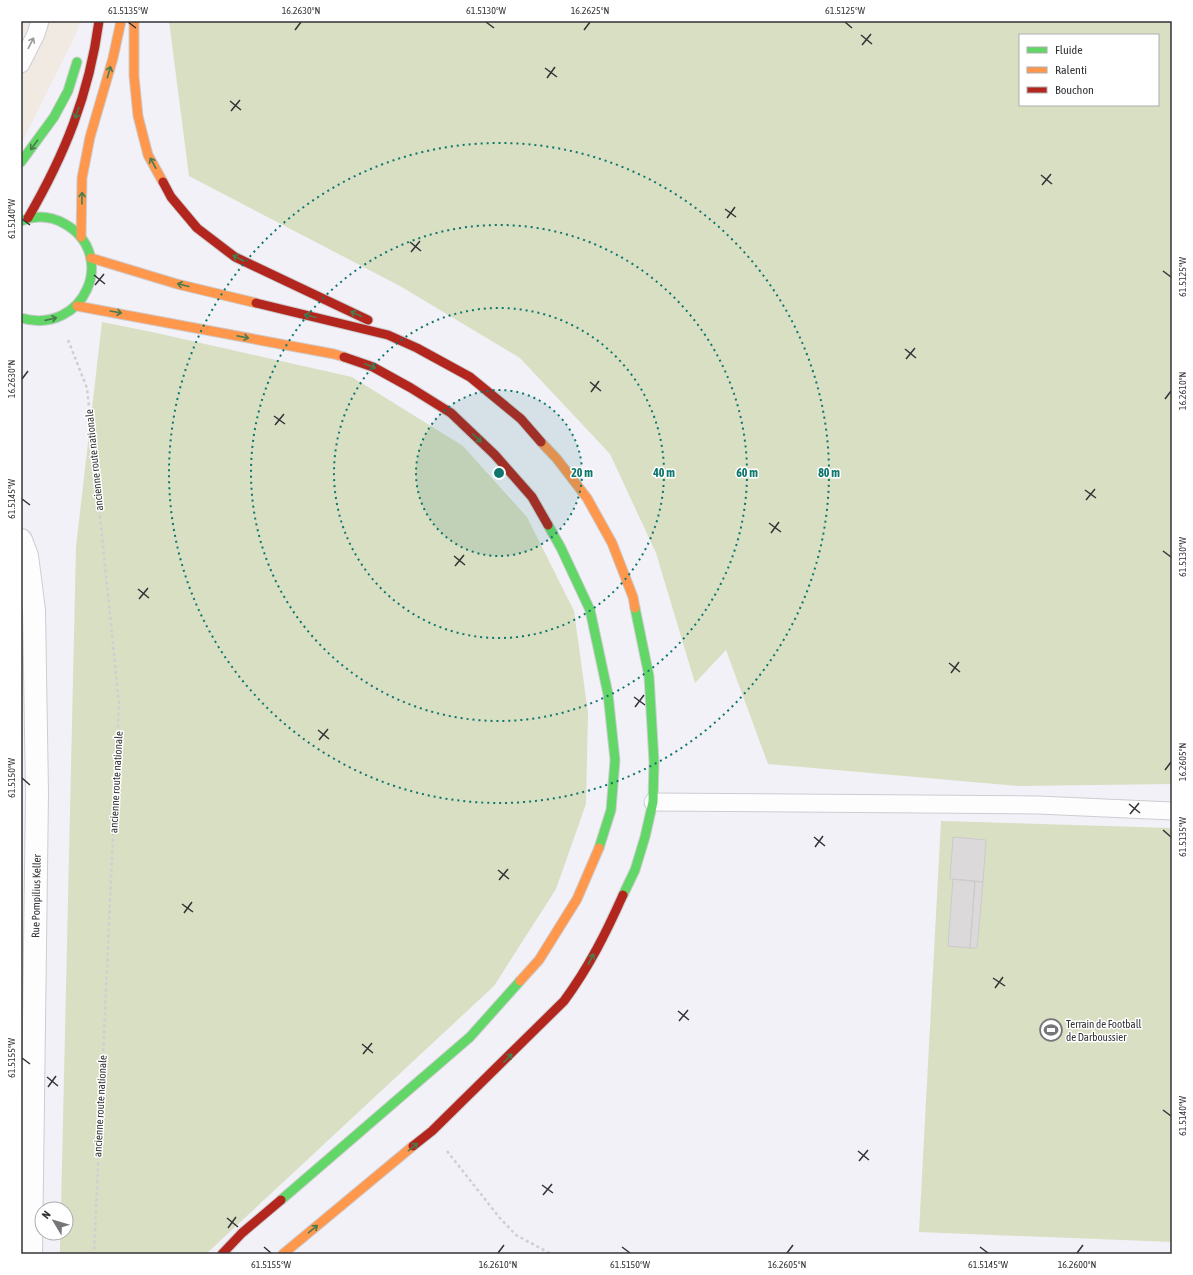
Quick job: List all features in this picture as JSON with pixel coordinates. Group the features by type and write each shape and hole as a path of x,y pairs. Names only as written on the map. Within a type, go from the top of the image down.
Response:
{"main road":[{"path":"25,219 47,185 61,156 76,117 89,77 97,40 99,21"},
{"path":"81,237 82,178 90,137 113,58 121,21"},
{"path":"134,21 134,76 138,116 148,155 171,197 197,228 235,257 376,324 388,335"},
{"path":"21,162 54,117 68,91 81,51"},
{"path":"21,318 35,322 51,321 65,315 77,306 85,295 90,283 92,271 91,258 87,247 81,237 67,224 48,217 25,219"},
{"path":"91,258 177,284 388,335 417,348 470,377 522,419 557,459 587,498 612,544 633,597 648,676 654,762 653,802 645,837 635,870 605,935 581,978 564,1001 547,1019 432,1131 282,1254"},
{"path":"77,306 334,354 373,367 411,388 451,413 495,455 532,497 561,548 590,610 608,694 615,760 611,810 597,856 577,899 539,960 470,1037 242,1233 222,1254"}],"street":[{"name":"Rue Pompilius Keller","path":"21,540 27,556 34,610 37,793 31,1254"}],"lane":[{"path":"21,64 36,34 40,21"},
{"path":"653,802 1038,805 1172,811"}],"path":[{"name":"ancienne route nationale","path":"59,317 87,388 119,704 94,1254"},
{"path":"432,1131 499,1217 516,1235 551,1254"}],"shaded area":[{"path":"21,21 81,21 21,144"}],"green space":[{"path":"169,21 1172,21 1172,784 1019,786 768,764 726,650 695,683 656,553 610,454 520,358 400,286 189,176"},
{"path":"102,322 352,377 463,446 527,517 574,611 588,713 586,804 556,889 494,986 206,1254 60,1254 60,1241 74,1241 74,1201 61,1201 76,547"},
{"path":"21,580 24,592 21,761"},
{"name":"Terrain de Football de Darboussier","path":"941,821 1172,828 1172,1242 919,1232"}],"building":[{"path":"953,837 986,840 983,882 950,879"},
{"path":"953,879 975,881 970,948 948,946"},
{"path":"975,881 983,882 977,948 970,948"}],"traffic: fast":[{"path":"21,162 54,117 68,91 77,62"},
{"path":"21,221 43,217 54,219 65,224 81,238 90,254 91,272 87,289 77,304 62,315 43,320 21,318"},
{"path":"548,525 561,548 590,610 608,694 615,760 611,810 599,848"},
{"path":"623,895 635,870 645,837 653,802 654,762 649,676 635,608"},
{"path":"281,1200 470,1037 520,981"}],"traffic: slow":[{"path":"81,237 82,178 90,137 113,58 121,21"},
{"path":"134,21 134,76 138,116 148,155 163,182"},
{"path":"91,258 177,284 256,303"},
{"path":"77,306 344,357"},
{"path":"541,442 557,459 587,498 612,543 633,597 635,608"},
{"path":"520,981 539,960 577,899 599,848"},
{"path":"283,1254 413,1146"}],"traffic: jam":[{"path":"28,218 53,171 74,123 89,74 99,21"},
{"path":"163,182 171,197 197,228 235,257 368,320"},
{"path":"256,303 388,335 417,348 470,377 521,419 541,442"},
{"path":"344,357 373,367 411,388 451,413 495,455 532,497 548,525"},
{"path":"413,1146 432,1131 564,1001 596,950 623,895"},
{"path":"222,1254 242,1233 281,1200"}],"place":[{"name":"Terrain de Football de Darboussier","path":"1051,1030"}]}
